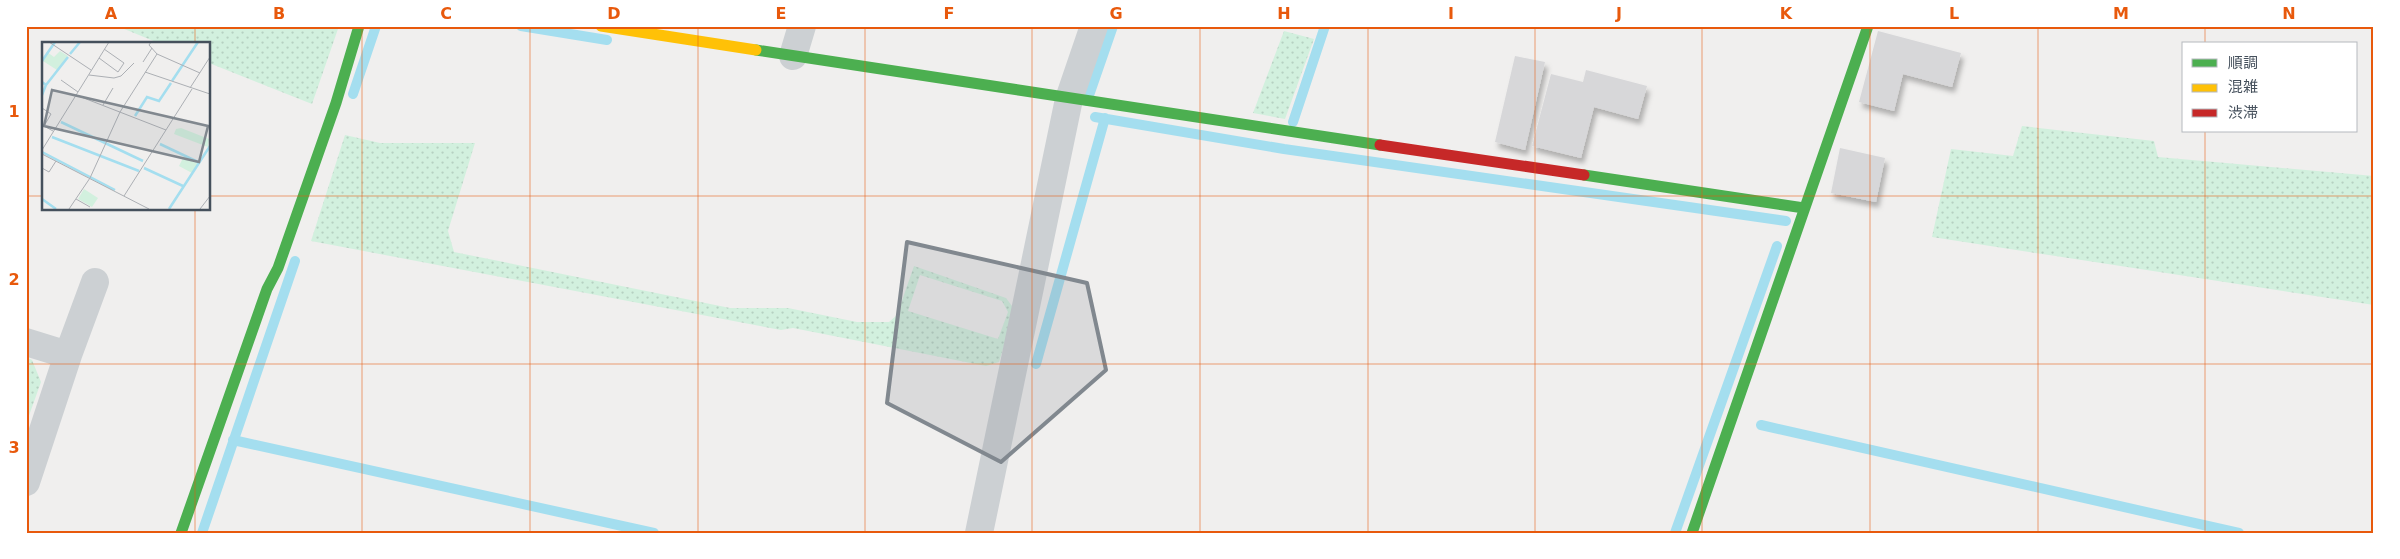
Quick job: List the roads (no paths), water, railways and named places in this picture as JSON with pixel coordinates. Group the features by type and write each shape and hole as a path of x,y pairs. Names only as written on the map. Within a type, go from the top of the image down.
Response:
{"street":[{"path":"181,533 267,289 278,268 336,103 359,26"},
{"path":"601,26 792,56 1070,107 1095,103 1801,207"},
{"path":"792,56 802,26"},
{"path":"979,533 1070,107 1094,26"},
{"path":"1692,533 1801,207 1868,26"},
{"path":"26,482 68,355 95,282"},
{"path":"26,342 68,355"}],"waterway":[{"path":"353,94 376,26"},
{"path":"521,26 607,40"},
{"path":"1087,101 1113,26"},
{"path":"1293,122 1325,26"},
{"path":"1095,117 1284,149 1786,221"},
{"path":"1036,364 1105,118"},
{"path":"1675,533 1777,246"},
{"path":"202,533 295,261"},
{"path":"1761,425 2239,533"},
{"path":"233,440 654,533"}]}
